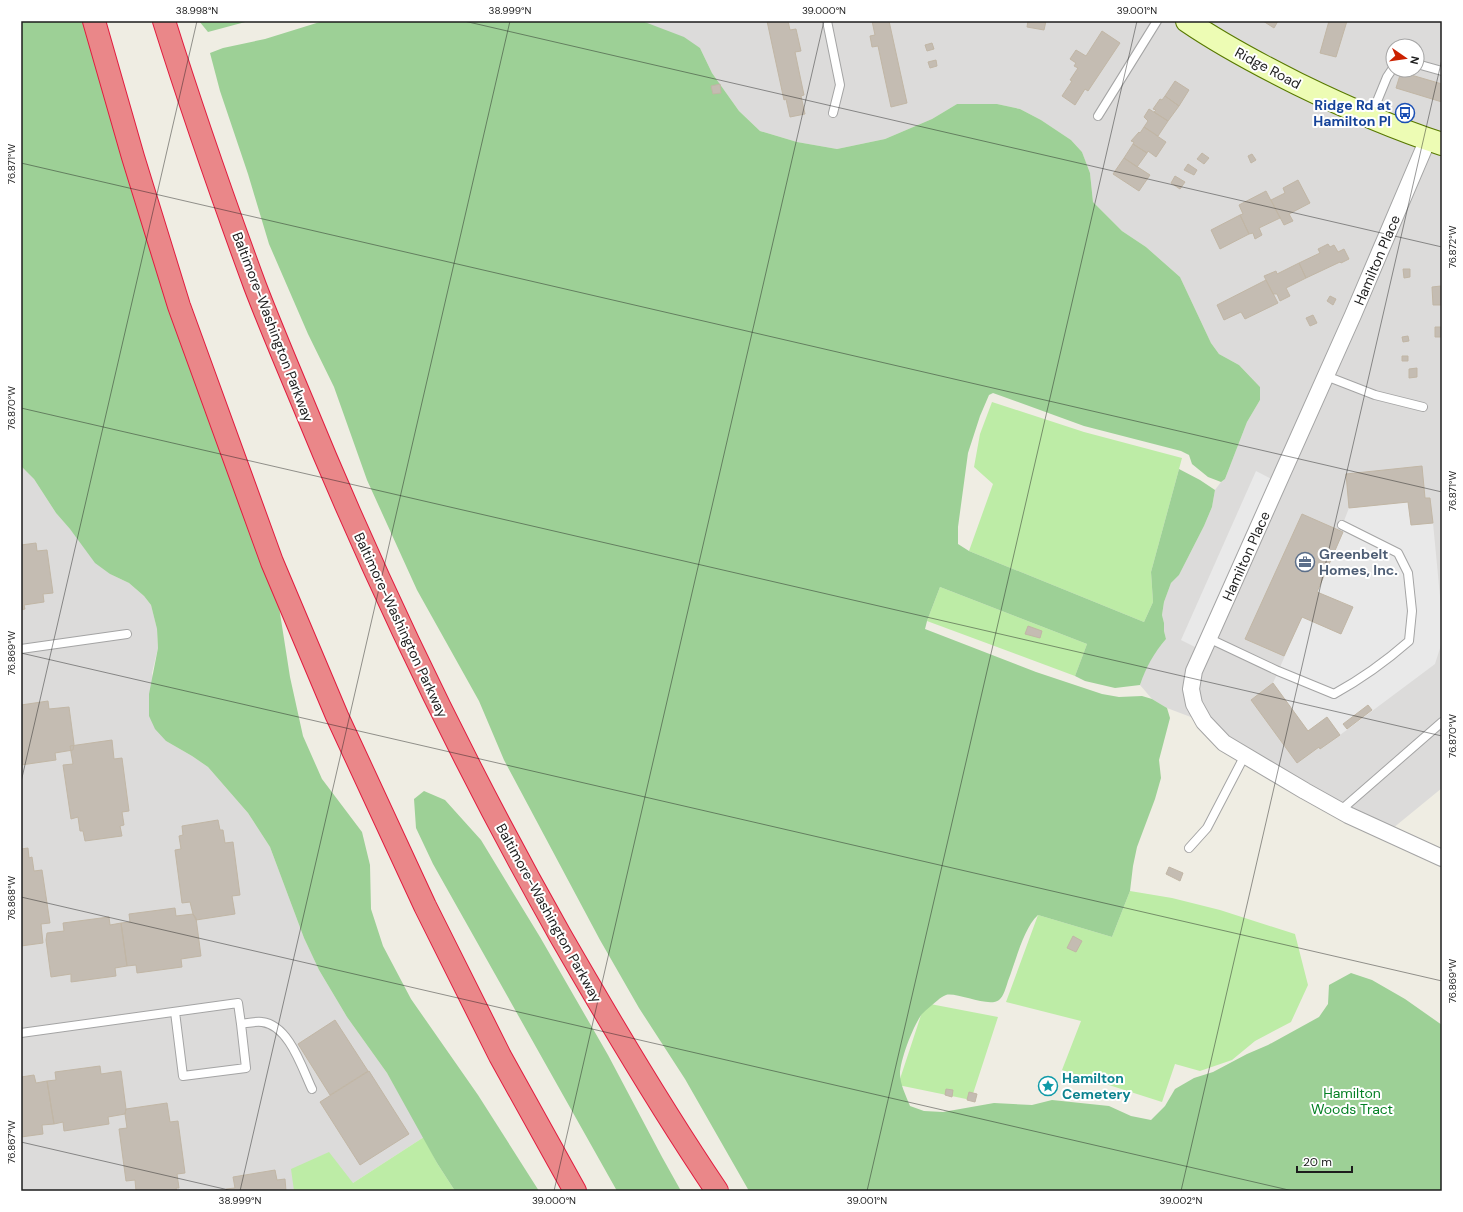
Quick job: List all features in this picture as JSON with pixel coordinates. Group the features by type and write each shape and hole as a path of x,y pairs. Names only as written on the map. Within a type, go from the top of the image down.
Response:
{"highway":[{"path":"94,21 133,157 179,306 272,562 337,716 425,906 500,1056 575,1191"},
{"name":"Baltimore-Washington Parkway","path":"164,21 256,289 360,541 429,688 484,796 594,994 684,1142 717,1191"}],"street":[{"name":"Ridge Road","path":"1187,21 1272,72 1339,105 1435,141"},
{"name":"Hamilton Place","path":"1435,141 1326,376 1208,638 1194,671 1191,689 1194,704 1204,722 1224,743 1305,791 1341,810 1442,858"}],"lane":[{"path":"827,21 840,85 833,113"},
{"path":"1098,116 1157,21"},
{"path":"1425,66 1442,71"},
{"path":"1371,118 1387,78"},
{"path":"1326,376 1375,395 1423,408"},
{"path":"1208,638 1278,672 1334,694 1361,679 1386,662 1409,640 1412,611 1408,573 1398,553 1342,525"},
{"path":"21,649 127,634"},
{"path":"1341,810 1442,722"},
{"path":"1189,848 1207,828 1245,755"},
{"path":"21,1033 238,1003 246,1068 183,1076 176,1012"},
{"path":"241,1024 262,1022 272,1025 280,1030 287,1038 312,1089"}],"shaded area":[{"path":"642,21 1442,21 1442,788 1387,833 1204,722 1167,708 1152,699 1140,685 1152,656 1166,639 1162,615 1164,602 1171,583 1179,575 1204,526 1212,507 1215,490 1225,479 1247,422 1260,400 1260,387 1239,365 1219,354 1211,343 1180,277 1146,247 1122,231 1093,202 1090,173 1082,152 1071,140 1041,120 1020,109 997,104 957,104 932,119 885,139 837,149 797,142 760,131 739,111 712,73 700,48"},
{"path":"21,466 34,479 56,513 110,574 129,583 144,596 151,605 157,629 158,648 152,673 166,741 208,767 248,813 270,847 304,938 319,970 347,1017 387,1073 424,1137 353,1183 294,1181 294,1191 21,1191"},
{"path":"1256,471 1279,483 1203,651 1181,640"},
{"path":"1408,502 1411,525 1433,523 1442,617 1442,642 1435,664 1340,735 1327,717 1308,731 1273,683 1302,617 1340,634 1353,607 1317,592 1343,533 1340,531 1349,508"}],"green space":[{"path":"21,21 94,21 272,562 290,677 303,736 322,779 362,832 370,865 371,909 383,946 411,999 478,1095 539,1191 455,1191 437,1163 387,1073 347,1017 319,970 304,938 270,847 248,813 208,767 166,741 155,729 149,716 149,694 158,648 157,629 151,605 144,596 129,583 110,574 95,563 56,513 34,479 21,466"},
{"path":"199,21 249,21 208,32"},
{"name":"Hamilton Woods Tract","path":"323,21 642,21 684,37 700,48 712,73 739,111 760,131 797,142 837,149 885,139 932,119 957,104 997,104 1020,109 1041,120 1071,140 1082,152 1090,173 1093,202 1122,231 1146,247 1180,277 1211,343 1219,354 1239,365 1260,387 1260,400 1247,422 1225,479 1221,482 1208,477 1192,464 1189,455 1181,451 1084,426 993,393 989,395 980,416 968,453 958,527 958,544 969,551 1144,622 1153,602 1151,572 1179,469 1215,490 1212,507 1204,526 1179,575 1171,583 1164,602 1162,615 1166,639 1151,660 1140,685 1115,688 1085,681 1075,676 1087,644 940,587 925,629 1036,672 1102,694 1119,697 1142,696 1152,699 1167,708 1170,718 1159,760 1161,778 1155,799 1137,847 1130,891 1112,937 1038,915 1028,928 1005,991 999,1000 988,1002 946,995 922,1014 902,1060 900,1074 901,1082 910,1106 924,1111 943,1112 994,1103 1032,1105 1052,1100 1109,1106 1131,1116 1151,1120 1165,1106 1175,1089 1194,1078 1213,1072 1268,1045 1319,1017 1328,1004 1329,985 1351,973 1372,980 1405,999 1442,1025 1442,1191 749,1191 685,1079 639,1008 600,940 504,760 479,701 417,590 367,480 334,387 308,334 269,244 248,174 220,91 210,53 223,48 265,39"},
{"path":"992,402 1084,432 1182,458 1151,572 1153,602 1144,622 969,551 993,484 974,467 980,434"},
{"path":"940,587 1087,644 1075,676 927,621"},
{"path":"424,791 445,800 481,840 540,937 608,1055 681,1191 617,1191 433,864 416,828 414,799"},
{"path":"1130,891 1172,898 1220,910 1295,934 1308,985 1291,1022 1255,1041 1232,1060 1200,1071 1175,1064 1162,1102 1062,1070 1081,1021 1006,1002 1038,915 1112,937"},
{"path":"925,1003 998,1017 971,1100 898,1085"},
{"path":"424,1137 437,1163 455,1191 294,1191 291,1169 329,1152 353,1183"}],"building":[{"path":"767,21 788,21 790,30 796,29 801,51 795,52 804,95 801,96 805,114 790,117 786,99 784,100"},
{"path":"872,21 889,21 907,103 891,107 878,46 872,47 870,36 875,35"},
{"path":"1028,21 1046,21 1044,30 1027,27"},
{"path":"1263,21 1278,21 1274,28"},
{"path":"1329,21 1347,21 1336,57 1320,53"},
{"path":"1102,31 1120,43 1088,91 1085,89 1075,105 1062,96 1072,81 1070,80 1078,68 1074,66 1076,63 1070,59 1076,50 1086,56"},
{"path":"932,43 934,49 927,51 925,45"},
{"path":"936,60 937,66 930,68 928,62"},
{"path":"1399,78 1422,78 1442,84 1442,102 1396,88"},
{"path":"1175,81 1189,90 1179,106 1165,96"},
{"path":"720,84 721,93 713,94 711,86"},
{"path":"1165,96 1179,106 1168,121 1154,112 1156,110 1153,109 1160,99 1162,100"},
{"path":"1149,109 1168,121 1158,136 1144,127 1148,121 1144,117"},
{"path":"1144,127 1166,142 1156,157 1148,151 1147,153 1131,141"},
{"path":"1133,144 1147,153 1137,167 1124,158"},
{"path":"1202,153 1209,158 1204,164 1197,159"},
{"path":"1252,154 1256,160 1251,163 1248,156"},
{"path":"1124,158 1150,175 1139,191 1113,174"},
{"path":"1188,164 1197,170 1194,175 1184,170"},
{"path":"1175,176 1185,182 1180,189 1171,183"},
{"path":"1298,180 1310,203 1289,214 1293,221 1284,225 1271,200 1285,193 1283,188"},
{"path":"1266,191 1280,218 1259,228 1262,235 1255,239 1253,233 1249,234 1240,215 1243,214 1239,205"},
{"path":"1240,215 1249,234 1220,249 1211,230"},
{"path":"1328,244 1330,247 1334,245 1338,252 1344,249 1349,259 1306,278 1299,263 1320,253 1318,249"},
{"path":"1299,263 1306,278 1286,288 1290,296 1280,301 1277,294 1273,294 1264,276 1276,271 1277,274"},
{"path":"1403,269 1410,269 1410,277 1404,278"},
{"path":"1266,280 1278,303 1245,319 1241,312 1224,320 1217,305"},
{"path":"1442,286 1442,305 1433,305 1432,287"},
{"path":"1330,296 1336,299 1333,305 1327,301"},
{"path":"1313,315 1317,323 1310,326 1306,318"},
{"path":"1435,327 1442,327 1442,337 1435,337"},
{"path":"1408,336 1409,341 1403,342 1402,337"},
{"path":"1402,356 1408,356 1408,361 1402,361"},
{"path":"1417,368 1417,377 1409,378 1409,369"},
{"path":"1422,466 1425,498 1430,498 1433,523 1411,525 1408,502 1349,508 1346,474"},
{"name":"Greenbelt Homes, Inc.","path":"1302,514 1343,532 1317,592 1353,607 1341,634 1302,617 1284,656 1245,639"},
{"path":"36,543 37,551 47,550 53,593 43,594 44,602 24,605 25,609 21,610 21,545"},
{"path":"1028,626 1042,631 1040,638 1025,634"},
{"path":"1273,683 1308,731 1327,717 1340,735 1320,749 1319,747 1297,763 1251,700"},
{"path":"48,701 49,709 69,707 74,744 73,750 55,753 56,760 21,765 21,705"},
{"path":"1368,705 1372,710 1347,729 1343,724"},
{"path":"112,740 114,759 122,758 129,811 122,812 124,825 120,826 122,836 85,841 83,831 80,831 78,817 71,819 63,765 73,764 70,746"},
{"path":"218,820 220,830 223,830 225,843 233,842 240,895 232,896 235,914 196,920 190,902 182,903 175,850 181,849 179,836 183,835 182,826"},
{"path":"28,848 29,858 32,857 34,871 42,870 50,923 41,924 43,943 21,946 21,849"},
{"path":"1169,867 1183,873 1180,881 1166,874"},
{"path":"175,908 176,916 193,914 196,918 201,956 181,959 182,967 137,973 136,965 127,966 121,923 130,922 129,914"},
{"path":"109,917 110,925 121,923 127,966 115,968 116,976 71,982 71,974 51,977 46,940 47,933 64,931 63,923"},
{"path":"1073,936 1082,941 1076,952 1067,948"},
{"path":"335,1020 368,1071 330,1095 298,1044"},
{"path":"100,1066 101,1074 121,1071 126,1109 125,1114 108,1117 109,1124 64,1131 63,1122 54,1124 47,1081 56,1080 55,1072"},
{"path":"369,1071 409,1134 360,1165 320,1102"},
{"path":"34,1075 36,1083 47,1081 54,1124 42,1125 43,1134 21,1137 21,1077"},
{"path":"946,1089 953,1090 952,1097 945,1095"},
{"path":"969,1092 977,1094 975,1102 967,1100"},
{"path":"167,1103 170,1122 178,1121 185,1173 177,1174 179,1188 176,1188 177,1191 136,1191 135,1180 126,1181 119,1129 127,1128 125,1114 126,1109"},
{"path":"275,1170 277,1180 285,1179 286,1191 226,1191 226,1189 235,1188 233,1177"}],"place":[{"name":"Ridge Rd at Hamilton Pl","path":"1405,113"},
{"name":"Greenbelt Homes, Inc.","path":"1305,562"},
{"name":"Hamilton Cemetery","path":"1048,1086"}]}
